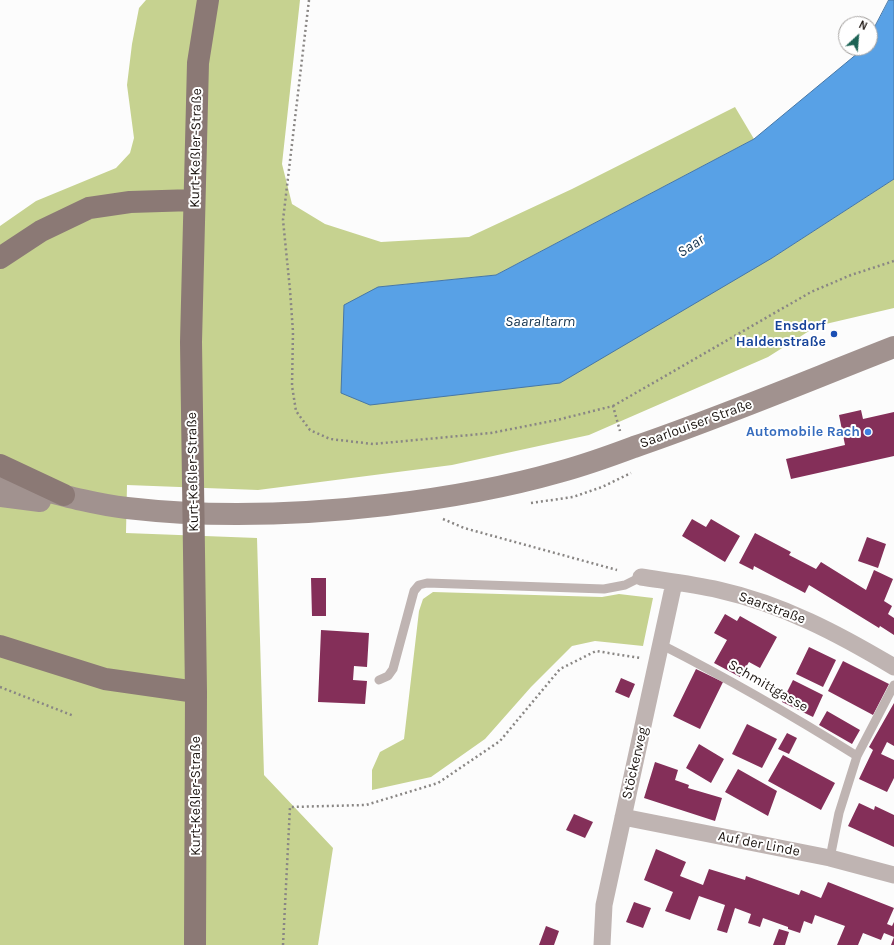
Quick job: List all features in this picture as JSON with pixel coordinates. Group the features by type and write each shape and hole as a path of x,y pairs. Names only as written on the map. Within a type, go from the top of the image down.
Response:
{"main road":[{"name":"Kurt-Keßler-Straße","path":"195,945 196,692 191,342 198,63 208,0"},
{"path":"0,258 41,231 89,208 130,202 194,200"},
{"name":"Saarlouiser Straße","path":"102,504 126,508 257,515 355,508 427,500 494,488 560,472 625,451 701,424 894,347"},
{"path":"0,465 64,495"},
{"path":"0,479 102,504"},
{"path":"0,496 49,503 102,504"},
{"path":"0,646 105,679 196,692"}],"street":[{"name":"Saarstraße","path":"641,577 719,590 764,603 802,617 859,646 894,667"},
{"name":"Stöckerweg","path":"602,945 604,905 674,583"},
{"name":"Auf der Linde","path":"623,817 830,858 894,875"}],"lane":[{"path":"379,680 388,676 393,669 414,591 419,585 427,583 604,589 625,585 641,577"},
{"name":"Schmittgasse","path":"660,653 725,677 789,713 857,756"},
{"path":"830,858 838,813 857,756 894,685"}],"path":[{"path":"309,0 283,220 291,297 293,332 292,386 296,412 310,430 330,439 372,444 491,433 558,420 613,406 811,292 851,275 894,261"},
{"path":"613,406 625,451"},
{"path":"438,517 464,528 641,577"},
{"path":"283,945 290,807 366,806 438,783 500,741 560,669 596,651 660,653"},
{"path":"0,688 74,716"}],"green space":[{"path":"146,0 300,0 282,164 292,204 325,224 381,242 469,237 572,189 735,107 754,139 496,275 378,287 772,258 894,179 894,308 817,326 768,357 589,435 452,465 258,490 127,485 126,533 257,538 264,775 333,848 318,945 0,945 0,226 36,201 116,168 130,153 134,138 127,85 132,44 139,8"},
{"path":"433,592 602,597 619,594 653,598 643,646 595,641 572,646 531,687 485,739 431,777 372,790 372,770 380,752 404,739 419,611 423,599"}],"water":[{"name":"Saaraltarm","path":"889,0 894,0 894,179 772,258 560,383 370,405 341,393 344,305 378,287 496,275 754,139 854,56 878,56 878,21"}],"building":[{"name":"Automobile Rach","path":"861,410 863,419 894,412 894,456 791,479 786,459 845,445 839,415"},
{"path":"692,519 706,527 711,519 740,536 725,562 682,536"},
{"path":"755,533 791,552 789,555 816,569 821,562 866,590 874,570 893,579 884,601 892,606 888,614 894,618 894,635 880,626 879,628 809,585 805,593 754,566 753,570 739,563"},
{"path":"867,537 886,544 878,568 858,561"},
{"path":"311,578 326,578 326,616 312,616"},
{"path":"725,614 737,621 740,616 777,637 760,668 749,662 740,677 714,663 727,640 714,633"},
{"path":"321,630 369,633 367,667 354,666 353,680 367,681 365,704 318,702"},
{"path":"809,647 836,660 823,687 796,674"},
{"path":"843,661 889,684 873,715 828,691"},
{"path":"696,669 723,682 700,729 673,716"},
{"path":"621,678 635,684 629,698 615,692"},
{"path":"793,680 823,695 813,717 782,702"},
{"path":"894,703 894,746 887,742 881,754 894,760 894,778 887,792 859,779 873,750 869,747"},
{"path":"827,711 860,730 852,744 819,725"},
{"path":"747,724 777,739 762,768 732,754"},
{"path":"787,733 797,738 789,754 778,749"},
{"path":"699,744 724,759 711,783 686,768"},
{"path":"783,755 835,783 821,810 768,781"},
{"path":"655,762 678,770 675,780 689,785 688,788 722,798 715,821 644,798"},
{"path":"738,769 777,791 768,816 725,792"},
{"path":"859,803 874,810 875,806 894,815 894,847 848,826"},
{"path":"574,814 593,822 585,838 566,830"},
{"path":"656,849 686,862 680,876 703,885 709,869 745,880 746,876 799,895 801,890 821,898 828,882 894,908 887,924 892,926 894,922 894,937 884,933 881,940 863,933 858,945 837,945 845,926 815,915 812,924 804,921 800,933 763,918 760,927 748,923 751,914 735,908 727,933 717,930 725,905 699,896 690,920 665,911 673,892 644,880"},
{"path":"634,902 651,908 643,928 626,922"},
{"path":"546,926 559,931 554,945 539,945"},
{"path":"779,929 789,932 785,945 773,945"},
{"path":"894,937 894,945 891,945"}],"place":[{"name":"Ensdorf Haldenstraße","path":"834,334"},
{"name":"Automobile Rach","path":"868,432"}],"water label":[{"name":"Saar","path":"691,246"}]}
